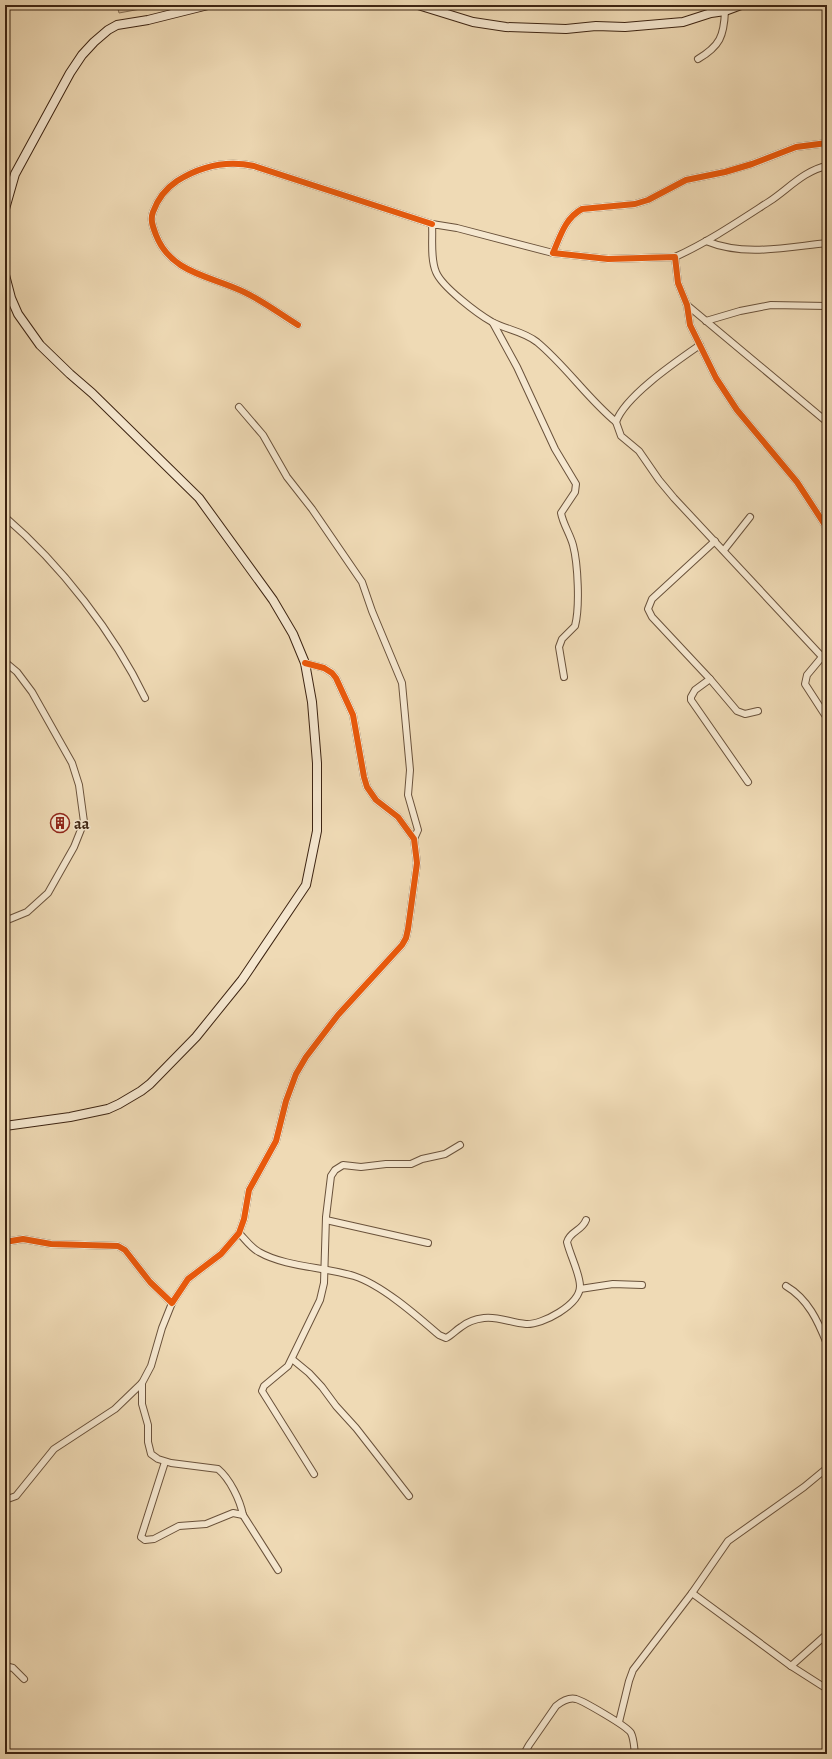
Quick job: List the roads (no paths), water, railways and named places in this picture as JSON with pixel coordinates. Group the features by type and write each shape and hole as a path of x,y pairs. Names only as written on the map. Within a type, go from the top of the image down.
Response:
{"main road":[{"path":"5,209 15,174 70,72 82,55 94,42 108,30 117,25 148,20 208,5"},
{"path":"418,5 473,22 506,27 558,28 596,26 625,27 683,22 711,13 725,11 741,5"},
{"path":"5,275 11,298 18,314 40,345 65,370 92,393 199,498 273,600 293,634 305,663 312,702 317,763 316,831 306,885 242,980 200,1032 142,1091 130,1099 108,1109 70,1117 5,1126"}],"street":[{"path":"698,59 719,42 723,34 725,11"},
{"path":"553,254 567,222 575,212 582,209 635,204 648,200 686,180 725,172 801,145 827,143"},
{"path":"298,325 232,286 200,276 187,269 166,253 159,244 152,225 152,216 156,204 166,189 179,180 206,167 224,163 240,163 264,169 432,224 457,228 553,254 608,259 675,257 706,241 770,200 805,175 827,166"},
{"path":"432,224 434,264 439,278 450,290 493,323 517,331 535,340 556,359 601,408 616,422 621,436 639,451 659,480 827,662"},
{"path":"706,241 719,246 744,250 798,247 827,243"},
{"path":"675,257 678,283 687,304 690,325 716,378 737,410 797,482 827,528"},
{"path":"687,304 827,422"},
{"path":"706,321 740,311 771,305 827,306"},
{"path":"493,323 523,379 555,449 576,484 576,489 561,513 576,557 577,592 575,626 562,639 559,647 564,677"},
{"path":"616,422 623,409 638,394 673,364 700,345"},
{"path":"239,407 263,434 287,477 312,509 364,587 370,607 397,670 404,692 411,774 408,795 418,830 414,839"},
{"path":"5,517 65,577 80,596 123,656 145,698"},
{"path":"724,550 750,517"},
{"path":"715,541 652,599 648,609 652,617 710,679 737,711 745,714 758,711"},
{"path":"822,657 807,674 805,684 827,718"},
{"path":"5,662 17,672 32,692 72,762 79,785 84,822 74,847 48,893 27,912 5,921"},
{"path":"5,1500 16,1496 54,1449 115,1409 142,1383 151,1366 162,1328 172,1303 188,1279 221,1254 239,1233 244,1219 249,1190 276,1141 286,1101 296,1074 306,1057 338,1015 370,981 406,938 417,864 414,839 398,817 376,800 367,787 353,715 336,678 332,673 324,668 305,663"},
{"path":"710,679 695,690 691,695 691,700 748,782"},
{"path":"314,1474 262,1393 264,1386 288,1366 320,1300 324,1283 326,1220 331,1176 338,1168 346,1165 361,1168 386,1164 411,1164 422,1158 445,1154 460,1145"},
{"path":"326,1220 428,1244"},
{"path":"239,1233 258,1252 273,1258 354,1276 367,1282 383,1291 439,1335 446,1338 461,1326 484,1318 510,1320 525,1324 538,1322 554,1315 570,1305 580,1289 579,1280 567,1242 568,1237 584,1225 586,1220"},
{"path":"5,1242 23,1239 51,1244 118,1246 125,1250 150,1282 172,1303"},
{"path":"580,1289 613,1284 642,1285"},
{"path":"786,1286 797,1293 807,1304 823,1332 827,1344"},
{"path":"292,1359 318,1383 356,1428 409,1496"},
{"path":"142,1383 142,1404 148,1426 148,1442 151,1454 165,1462 218,1469 224,1474 236,1494 241,1506 242,1515 278,1570"},
{"path":"165,1462 141,1537 145,1540 154,1539 179,1526 206,1524 232,1513 242,1515"},
{"path":"619,1722 633,1670 692,1593 728,1541 804,1487 827,1468"},
{"path":"692,1593 791,1666 827,1689"},
{"path":"791,1666 827,1634"},
{"path":"5,1666 13,1668 24,1679"},
{"path":"524,1754 550,1712 562,1701 575,1699 619,1722 631,1733 635,1754"}],"place":[{"name":"aa","path":"60,823"}]}
